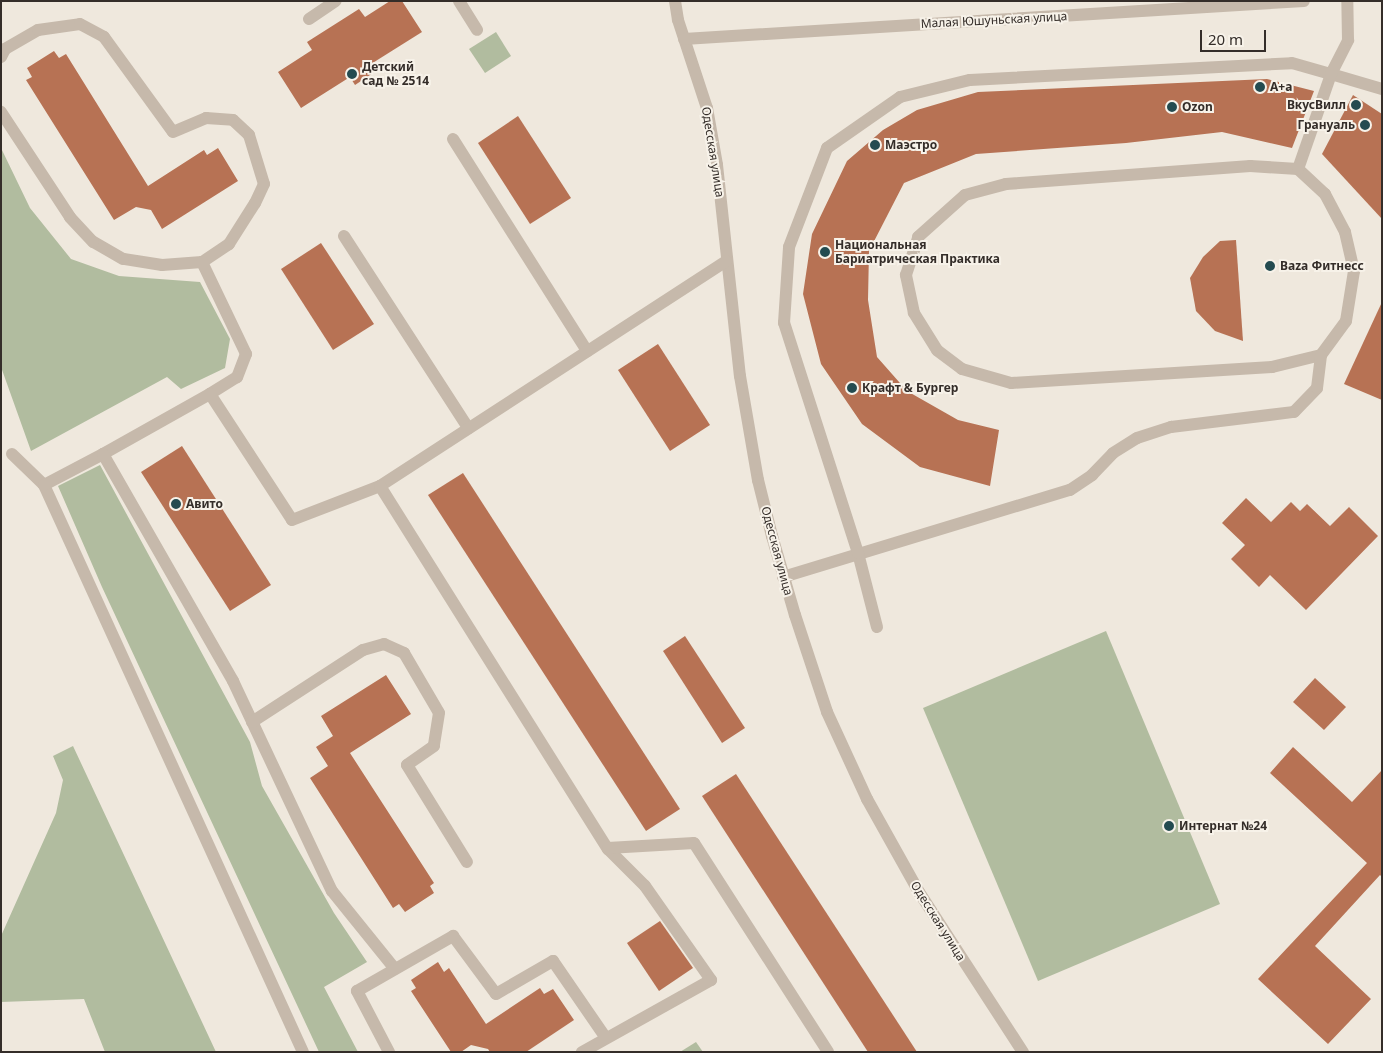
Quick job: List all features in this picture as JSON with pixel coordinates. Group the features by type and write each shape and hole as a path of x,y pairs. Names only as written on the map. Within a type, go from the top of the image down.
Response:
{"street":[{"path":"310,19 336,1"},
{"path":"459,1 477,30"},
{"name":"Одесская улица","path":"675,1 684,38 707,108 717,164 726,261 740,376 757,471 783,577 827,712 866,799 919,892 1023,1052"},
{"name":"Малая Юшуньская улица","path":"684,38 1304,1"},
{"path":"1298,169 1331,74 1348,40 1347,1"},
{"path":"1,112 70,217 93,242 123,260 162,265 202,262 229,244 255,203 264,184 249,135 233,120 206,118 173,132 104,37 80,24 38,30 3,49"},
{"path":"877,627 858,553 784,323 789,247 827,148 900,97 970,80 1292,63 1382,89"},
{"path":"453,139 587,351"},
{"path":"783,577 1070,490 1092,475 1113,453 1137,438 1171,427 1294,412 1317,388 1321,355 1346,321 1354,271 1345,232 1326,194 1298,169 1250,166 1006,184 965,195 918,237 906,275 914,313 937,350 962,369 1011,384 1272,367 1321,355"},
{"path":"344,236 468,428"},
{"path":"210,394 292,520 380,486 726,261"},
{"path":"44,485 103,454 237,377 246,354 202,262"},
{"path":"12,454 44,485 303,1052"},
{"path":"103,454 233,680 332,891 395,969"},
{"path":"380,486 608,848 645,886 711,980 582,1052"},
{"path":"252,722 363,650 384,644 404,653 439,713 434,746 407,765 467,862"},
{"path":"608,848 694,843 828,1052"},
{"path":"389,1052 357,991 453,936 496,994 553,961 606,1038"}],"green space":[{"path":"496,32 511,56 485,73 469,49"},
{"path":"1,148 30,208 71,259 119,276 200,282 230,339 225,368 181,389 167,377 31,451 1,367"},
{"path":"100,465 250,742 262,786 334,913 367,962 324,987 358,1052 319,1052 102,587 58,486"},
{"path":"1106,631 1220,904 1038,981 923,708"},
{"path":"73,746 216,1052 105,1052 84,999 1,1002 1,936 56,813 63,780 53,756"},
{"path":"696,1042 703,1052 680,1052"}],"building":[{"path":"390,1 402,1 422,32 371,64 376,71 355,85 350,77 301,108 278,72 312,50 307,42 359,9 365,17"},
{"path":"54,51 59,58 66,54 148,186 204,150 207,155 218,148 238,181 162,229 151,210 136,207 114,220 26,80 32,77 27,68"},
{"path":"1267,79 1314,91 1292,148 1222,132 1126,143 976,154 904,183 869,251 868,300 877,357 907,391 958,420 999,430 990,486 920,467 862,424 821,364 803,294 812,234 847,161 883,130 917,110 978,92"},
{"path":"1353,95 1382,114 1382,219 1322,154"},
{"path":"518,116 571,198 530,224 478,143"},
{"path":"1236,240 1243,341 1215,331 1196,311 1190,278 1203,257 1220,241"},
{"path":"321,243 374,324 333,350 281,269"},
{"path":"1382,302 1382,400 1344,384"},
{"path":"658,344 710,425 670,451 618,370"},
{"path":"182,446 271,585 230,611 141,472"},
{"path":"463,473 680,809 646,831 428,495"},
{"path":"1246,498 1271,522 1291,502 1300,511 1307,504 1330,526 1349,507 1378,536 1306,610 1270,575 1259,587 1231,559 1245,545 1222,523"},
{"path":"685,636 745,728 722,743 663,651"},
{"path":"386,675 411,714 350,753 434,883 430,886 434,893 405,912 399,904 393,908 310,778 328,766 316,747 333,736 321,716"},
{"path":"1315,678 1346,707 1324,730 1293,702"},
{"path":"1293,747 1352,802 1382,770 1382,877 1380,875 1315,946 1371,999 1328,1044 1258,979 1367,863 1270,773"},
{"path":"736,774 917,1052 868,1052 702,796"},
{"path":"660,921 693,968 659,991 627,943"},
{"path":"438,962 444,972 449,968 486,1024 540,988 544,994 553,989 574,1020 526,1052 490,1052 488,1049 471,1045 461,1052 451,1052 411,991 416,988 411,980"}],"place":[{"name":"Детский сад № 2514","path":"352,74"},
{"name":"А+а","path":"1260,87"},
{"name":"ВкусВилл","path":"1356,105"},
{"name":"Ozon","path":"1172,107"},
{"name":"Грануаль","path":"1365,125"},
{"name":"Маэстро","path":"875,145"},
{"name":"Национальная Бариатрическая Практика","path":"825,252"},
{"name":"Baza Фитнесс","path":"1270,266"},
{"name":"Крафт & Бургер","path":"852,388"},
{"name":"Авито","path":"176,504"},
{"name":"Интернат №24","path":"1169,826"}]}
